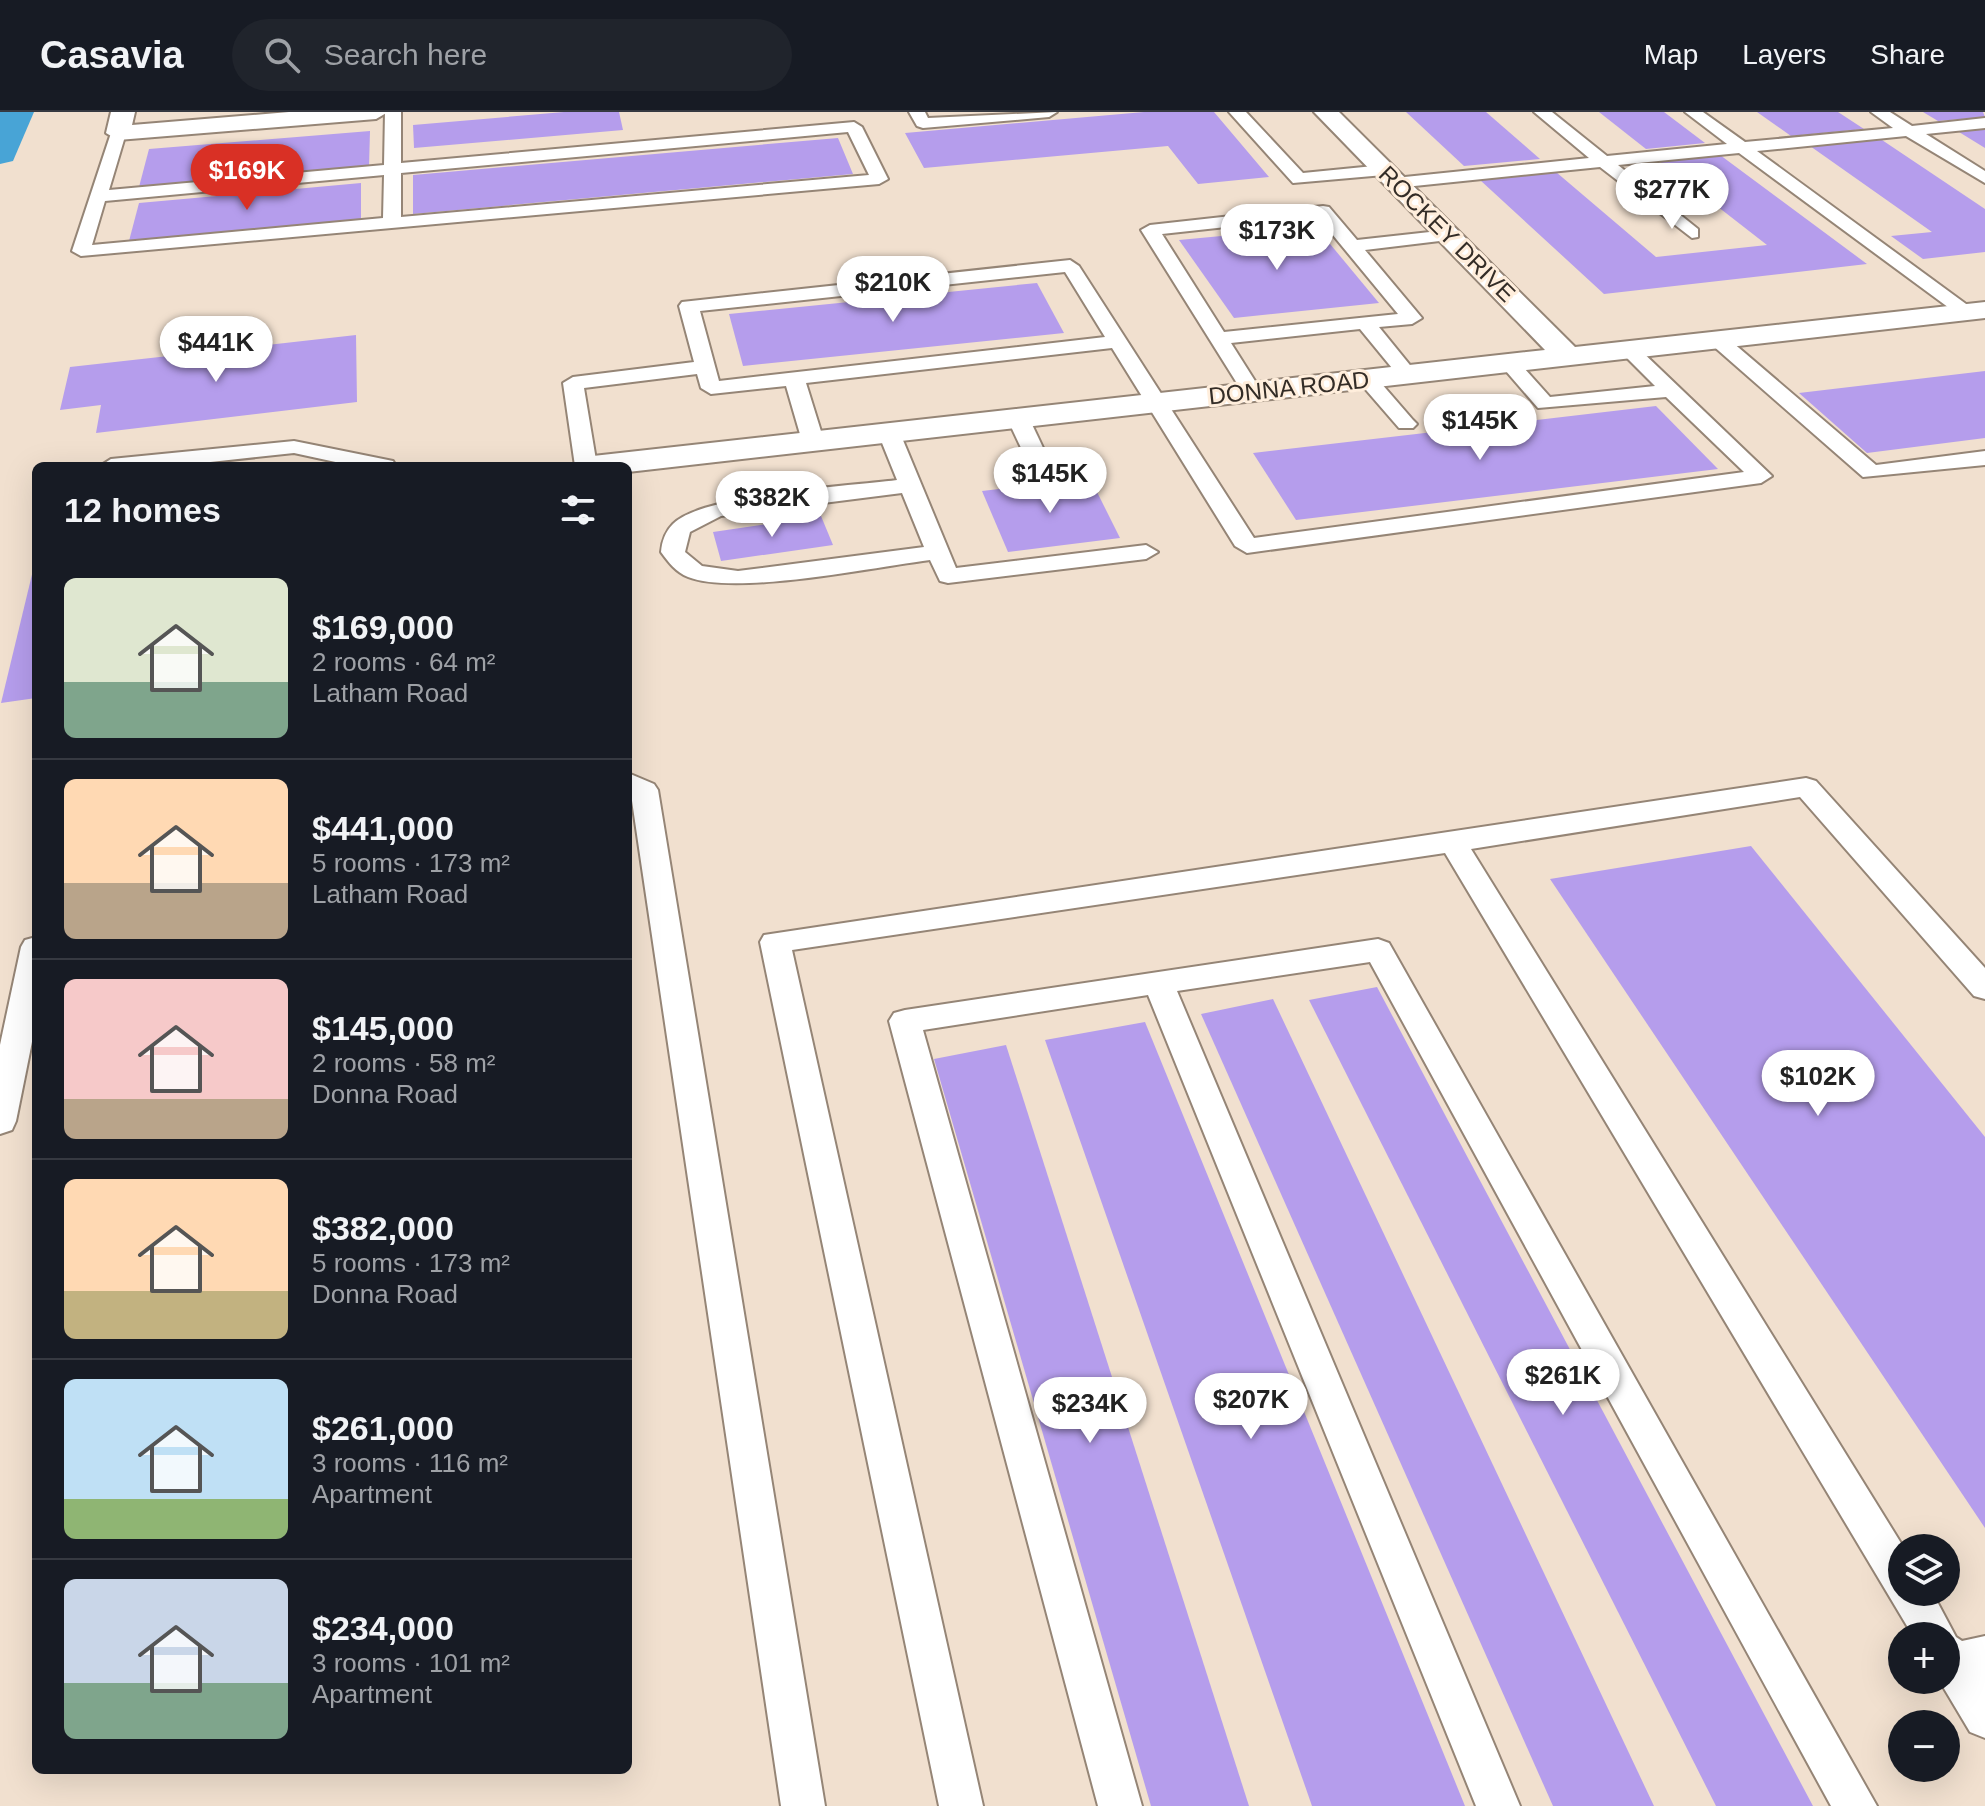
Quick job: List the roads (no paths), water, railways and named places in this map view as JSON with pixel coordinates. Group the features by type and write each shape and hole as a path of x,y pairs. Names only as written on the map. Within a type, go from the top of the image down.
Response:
{"street":[{"path":"120,123 376,112"},
{"name":"ROCKEY DRIVE","path":"1326,112 1568,357"},
{"name":"DONNA ROAD","path":"628,462 1976,311"}],"lane":[{"path":"392,223 393,112"},
{"path":"917,112 923,123 1049,112"},
{"path":"1237,112 1299,179 1603,162 1985,123"},
{"path":"1542,112 1692,233"},
{"path":"1693,112 1976,311"},
{"path":"1879,112 1985,178"},
{"path":"99,196 392,169 730,132 854,127 879,179 81,251 120,123"},
{"path":"1218,339 1412,318 1323,211 1150,230 1218,339 1252,392"},
{"path":"1352,246 1448,235"},
{"path":"1117,342 711,388 689,306 1070,266 1247,546 1761,476 1629,350"},
{"path":"1365,323 1408,375"},
{"path":"1718,340 1871,472 1985,458"},
{"path":"1509,363 1545,404 1671,390"},
{"path":"585,462 573,383 705,367"},
{"path":"794,379 813,441"},
{"path":"1367,379 1406,424"},
{"path":"1018,418 1042,469"},
{"path":"889,433 948,576 1146,552"},
{"path":"184,462 294,456 349,462"},
{"path":"910,485 716,510 682,527 674,539 673,552 681,563 696,572 738,578 938,552"},
{"path":"632,784 644,790 803,1806"},
{"path":"961,1806 775,942 1453,843 1806,787 1985,988"},
{"path":"1453,843 1888,1558"},
{"path":"1120,1806 905,1021 1378,950 1855,1806"},
{"path":"0,1121 32,966"},
{"path":"1158,983 1498,1806"},
{"path":"1920,1606 1932,1622"},
{"path":"1960,1663 1985,1717"}],"waterway":[{"path":"0,153 16,112"}]}
